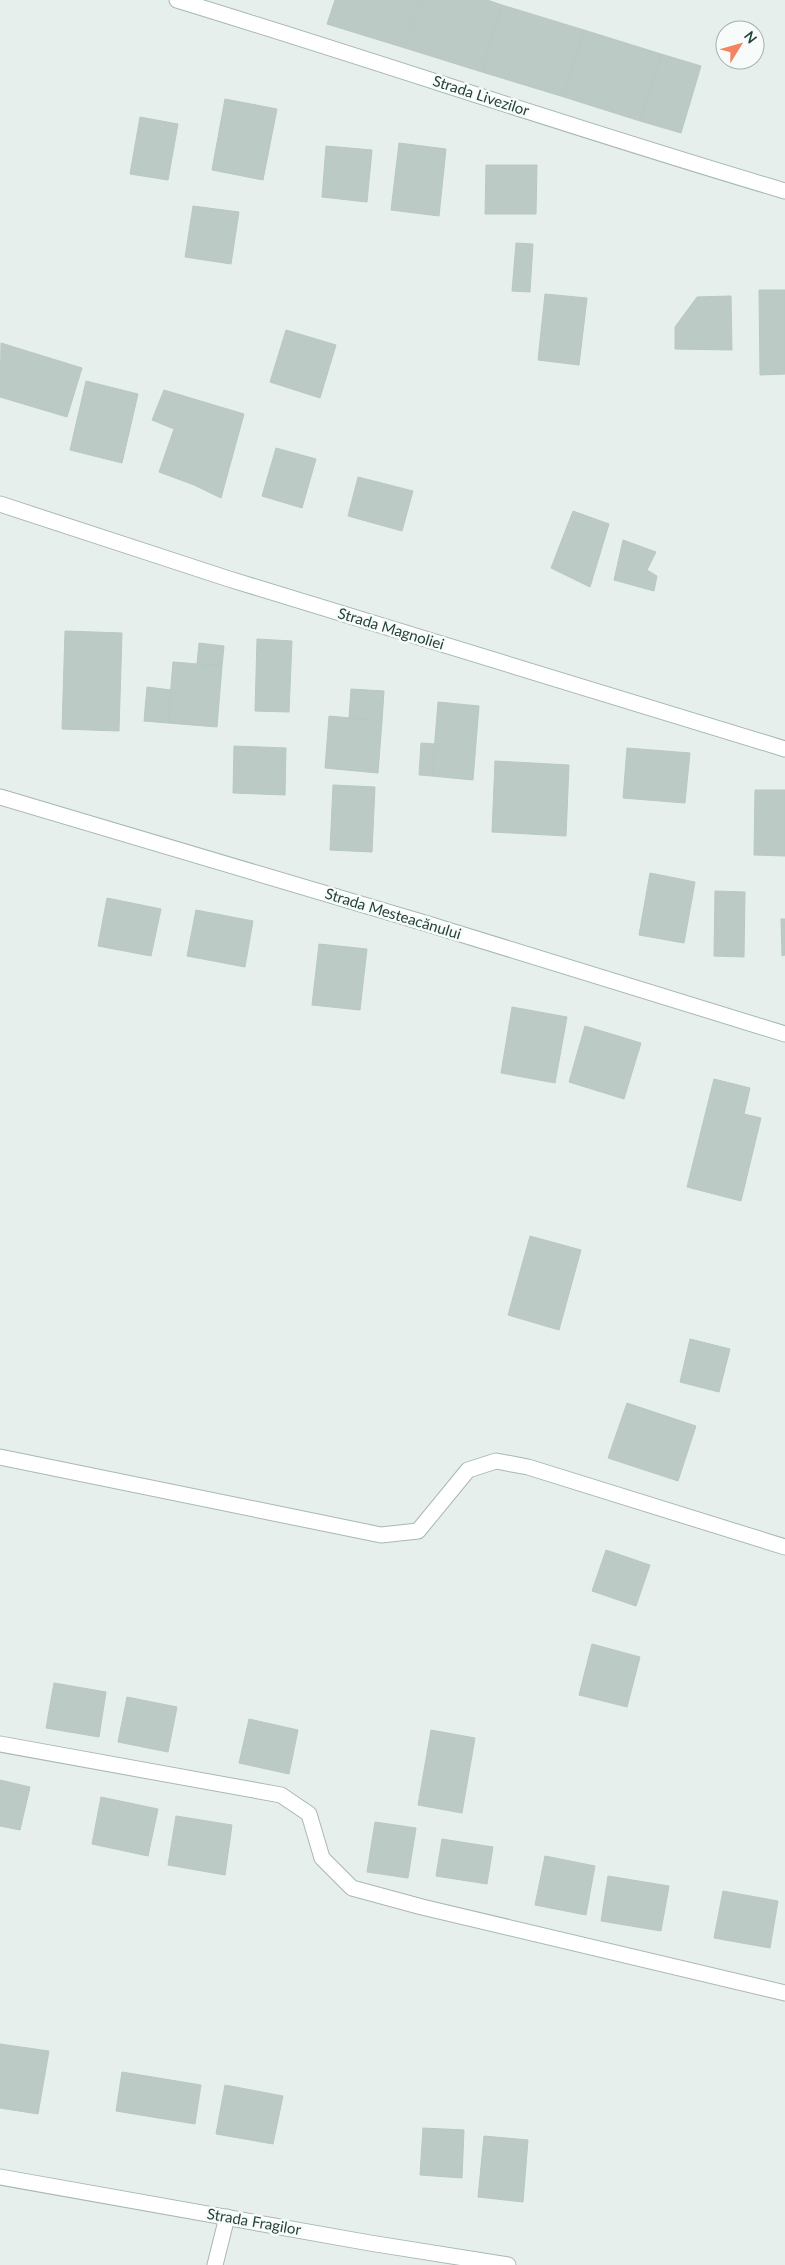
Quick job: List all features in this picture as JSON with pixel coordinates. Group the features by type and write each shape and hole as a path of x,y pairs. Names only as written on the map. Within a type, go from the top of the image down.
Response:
{"street":[{"name":"Strada Livezilor","path":"177,0 329,46 668,156 785,191"},
{"name":"Strada Magnoliei","path":"0,504 229,579 785,749"},
{"name":"Strada Mesteacănului","path":"0,797 428,924 785,1034"},
{"path":"0,1457 381,1535 418,1531 468,1470 496,1461 528,1467 785,1547"},
{"path":"0,1744 281,1796 309,1814 322,1858 352,1888 422,1907 785,1993"},
{"name":"Strada Fragilor","path":"0,2177 370,2243 508,2265"},
{"path":"215,2265 227,2217"}],"building":[{"path":"335,0 420,0 405,48 327,24"},
{"path":"420,0 487,0 502,5 482,72 405,48"},
{"path":"502,5 584,30 564,97 482,72"},
{"path":"584,30 661,54 640,121 564,97"},
{"path":"661,54 701,66 681,133 640,121"},
{"path":"225,99 277,109 263,180 212,170"},
{"path":"140,117 178,124 168,180 130,174"},
{"path":"399,143 446,149 439,216 391,210"},
{"path":"326,146 372,150 367,202 322,197"},
{"path":"486,165 537,165 536,214 485,214"},
{"path":"193,206 239,212 231,264 185,257"},
{"path":"516,243 533,244 530,292 512,291"},
{"path":"759,290 785,290 785,374 760,375"},
{"path":"545,294 587,298 579,365 538,360"},
{"path":"731,296 732,350 675,349 675,327 697,297"},
{"path":"286,330 336,345 320,398 270,382"},
{"path":"1,343 82,368 67,417 0,397"},
{"path":"86,381 138,394 122,463 70,450"},
{"path":"164,390 244,414 221,498 194,485 159,472 174,429 152,420"},
{"path":"276,448 316,459 302,508 262,496"},
{"path":"358,477 413,491 402,531 348,516"},
{"path":"573,511 609,524 590,587 551,568"},
{"path":"623,540 656,552 647,570 657,576 654,591 614,580"},
{"path":"65,631 122,633 119,731 62,729"},
{"path":"257,639 292,641 289,712 255,711"},
{"path":"199,643 224,646 222,666 197,664"},
{"path":"173,662 222,666 217,727 168,723"},
{"path":"147,687 171,690 168,723 144,721"},
{"path":"351,689 384,691 382,721 349,718"},
{"path":"438,702 479,706 473,780 432,776"},
{"path":"329,716 382,721 378,773 325,768"},
{"path":"421,743 435,744 432,776 419,775"},
{"path":"234,746 286,748 285,795 233,793"},
{"path":"627,748 690,753 685,803 623,798"},
{"path":"495,761 569,765 566,836 492,832"},
{"path":"333,785 375,787 372,852 330,850"},
{"path":"755,790 785,790 785,856 754,855"},
{"path":"650,873 695,882 684,943 639,935"},
{"path":"715,891 745,892 744,957 714,956"},
{"path":"107,898 161,909 151,956 98,946"},
{"path":"196,910 253,921 245,967 187,956"},
{"path":"781,919 785,919 785,955 782,956"},
{"path":"319,944 367,949 360,1010 312,1005"},
{"path":"512,1007 567,1017 555,1083 501,1073"},
{"path":"585,1026 641,1043 624,1099 569,1082"},
{"path":"714,1079 750,1088 744,1114 761,1118 741,1201 687,1187"},
{"path":"530,1236 581,1250 559,1330 508,1315"},
{"path":"690,1339 730,1349 719,1392 680,1382"},
{"path":"627,1403 696,1426 678,1481 608,1458"},
{"path":"606,1550 650,1565 636,1606 592,1591"},
{"path":"592,1644 640,1657 627,1707 579,1695"},
{"path":"54,1683 106,1692 99,1737 46,1728"},
{"path":"127,1697 177,1707 168,1752 118,1742"},
{"path":"249,1719 298,1730 289,1774 239,1763"},
{"path":"431,1730 475,1738 462,1813 418,1805"},
{"path":"0,1780 30,1787 20,1830 0,1826"},
{"path":"101,1797 158,1809 148,1856 92,1844"},
{"path":"176,1816 232,1825 225,1875 168,1865"},
{"path":"375,1822 416,1828 408,1878 367,1872"},
{"path":"442,1839 493,1847 487,1884 436,1876"},
{"path":"545,1856 595,1866 586,1915 535,1905"},
{"path":"608,1876 669,1886 661,1931 601,1921"},
{"path":"723,1891 778,1901 770,1948 714,1938"},
{"path":"0,2044 49,2051 38,2114 0,2108"},
{"path":"122,2072 201,2085 195,2124 116,2111"},
{"path":"225,2085 283,2096 273,2144 216,2134"},
{"path":"423,2128 464,2130 462,2178 420,2175"},
{"path":"484,2136 528,2140 523,2202 478,2197"}]}
